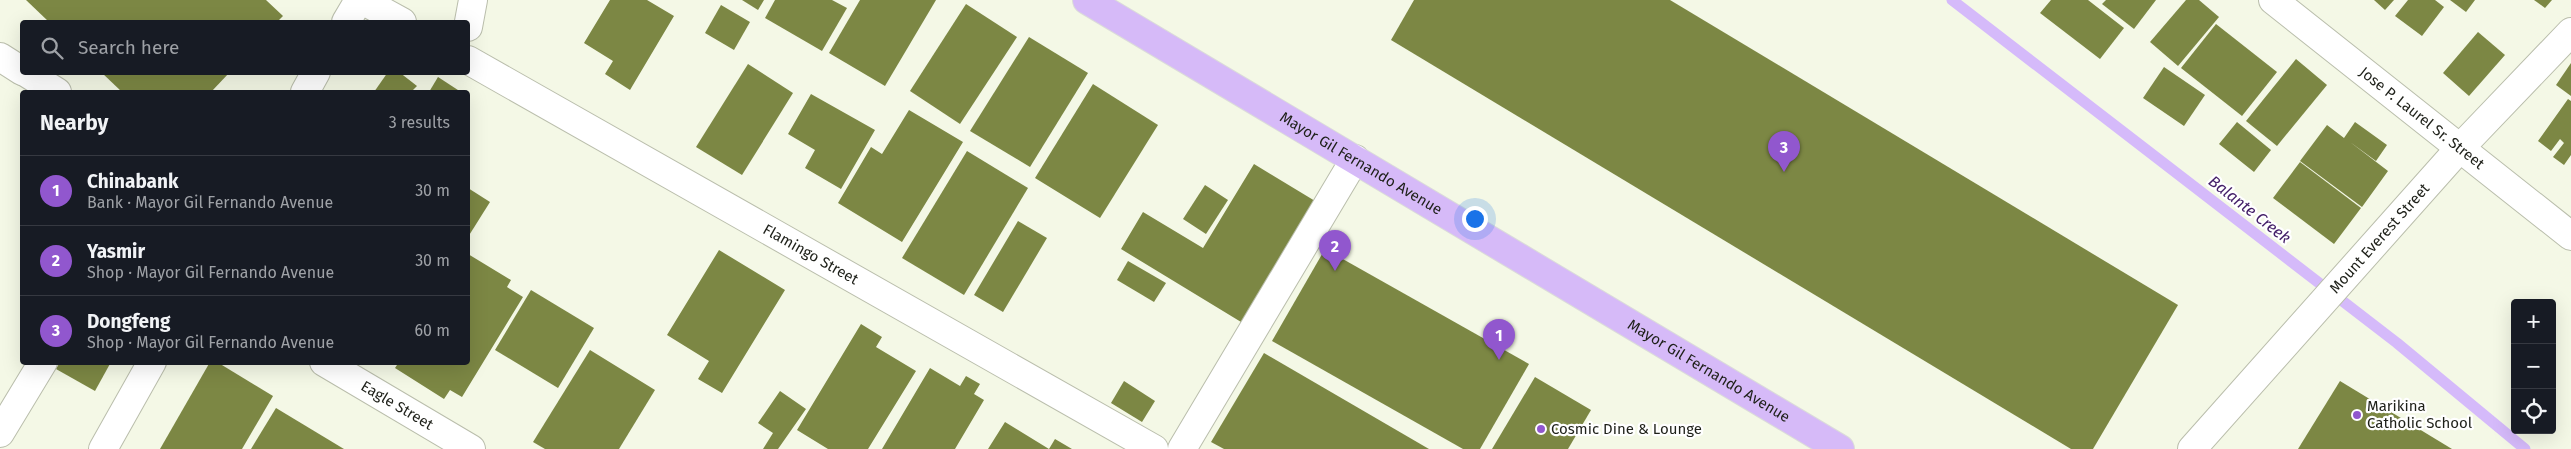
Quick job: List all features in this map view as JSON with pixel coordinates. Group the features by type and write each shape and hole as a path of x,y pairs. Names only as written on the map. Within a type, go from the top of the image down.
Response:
{"main road":[{"name":"Mayor Gil Fernando Avenue","path":"1087,0 1840,449"}],"street":[{"path":"347,20 360,0 398,20"},
{"path":"469,20 473,0"},
{"name":"Jose P. Laurel Sr. Street","path":"2273,0 2571,236"},
{"name":"Mount Everest Street","path":"2192,449 2459,149 2571,32"},
{"path":"0,57 20,70"},
{"name":"Flamingo Street","path":"470,61 1154,449"},
{"path":"29,75 54,90"},
{"path":"306,90 314,75"},
{"path":"1182,449 1355,160"},
{"path":"0,433 41,365"},
{"path":"103,449 150,365"},
{"name":"Eagle Street","path":"329,365 471,449"}],"building":[{"path":"26,0 266,0 283,16 279,20 47,20"},
{"path":"610,0 647,0 674,16 630,90 605,74 613,61 584,43"},
{"path":"742,0 764,0 758,10"},
{"path":"775,0 832,0 847,8 822,51 765,18"},
{"path":"860,0 936,0 885,86 829,53"},
{"path":"1414,0 1670,0 2178,305 2093,449 2071,449 1391,40"},
{"path":"2051,0 2088,0 2124,28 2100,59 2040,13"},
{"path":"2106,0 2156,0 2134,29 2102,4"},
{"path":"2186,0 2199,0 2219,17 2178,66 2150,42"},
{"path":"2374,0 2394,0 2385,10"},
{"path":"2408,0 2435,0 2444,7 2422,36 2395,16"},
{"path":"2450,0 2475,0 2466,12"},
{"path":"2534,0 2552,0 2545,8"},
{"path":"966,4 1017,37 960,124 910,91"},
{"path":"721,5 750,22 734,50 705,33"},
{"path":"2216,24 2277,72 2242,116 2181,68"},
{"path":"2478,32 2505,55 2469,96 2443,73"},
{"path":"1029,37 1088,73 1030,167 970,131"},
{"path":"2296,59 2327,85 2277,146 2246,121"},
{"path":"2571,63 2571,96 2556,85"},
{"path":"748,64 793,93 742,175 696,147"},
{"path":"2164,67 2205,95 2184,126 2143,98"},
{"path":"104,75 227,75 213,90 120,90"},
{"path":"386,75 403,75 417,86 413,90 375,90"},
{"path":"438,77 458,90 430,90"},
{"path":"1093,84 1158,125 1100,218 1035,178"},
{"path":"811,94 875,130 841,189 805,168 815,150 788,134"},
{"path":"2568,99 2571,101 2571,155 2564,165 2553,157 2564,143 2560,139 2551,151 2538,141"},
{"path":"909,110 963,142 902,242 838,203 871,147 882,154"},
{"path":"2237,122 2271,150 2254,172 2219,144"},
{"path":"2355,122 2387,145 2376,161 2350,142 2388,171 2362,207 2300,161 2327,125 2344,138"},
{"path":"967,151 1028,188 964,295 902,258"},
{"path":"2300,162 2361,208 2334,244 2273,198"},
{"path":"1254,164 1320,204 1246,325 1121,249 1143,212 1203,248"},
{"path":"1205,185 1228,200 1206,234 1183,219"},
{"path":"470,189 490,202 470,234"},
{"path":"1018,221 1047,238 1003,312 974,295"},
{"path":"1325,249 1529,364 1480,449 1463,449 1272,341"},
{"path":"719,250 785,290 722,393 698,379 709,361 667,335"},
{"path":"470,255 511,280 507,287 523,297 462,397 450,390 444,399 395,368 397,365 470,365"},
{"path":"1128,261 1166,283 1154,302 1117,280"},
{"path":"531,290 594,328 558,388 495,350"},
{"path":"861,324 882,337 876,347 916,371 868,449 828,449 797,430"},
{"path":"590,350 655,390 619,449 545,449 533,442"},
{"path":"1264,353 1429,449 1224,449 1211,442"},
{"path":"58,365 109,365 95,391 56,369"},
{"path":"208,365 222,365 273,396 242,449 160,449"},
{"path":"930,368 960,386 966,376 980,384 974,394 984,400 955,449 882,449"},
{"name":"Cosmic Dine & Lounge","path":"1535,377 1591,410 1568,449 1492,449"},
{"path":"1124,381 1155,401 1142,422 1111,403"},
{"name":"Marikina Catholic School","path":"2340,381 2452,449 2298,449"},
{"path":"780,391 806,409 778,449 763,449 773,433 758,423"},
{"path":"276,408 344,449 251,449"},
{"path":"1005,422 1049,449 988,449"},
{"path":"1055,439 1072,449 1049,449"}],"waterway":[{"name":"Balante Creek","path":"1952,0 2397,343 2525,449"}],"place":[{"name":"Dongfeng","path":"1784,172"},
{"name":"Yasmir","path":"1335,271"},
{"name":"Chinabank","path":"1499,360"},
{"name":"Marikina Catholic School","path":"2357,415"},
{"name":"Cosmic Dine & Lounge","path":"1541,429"}]}
